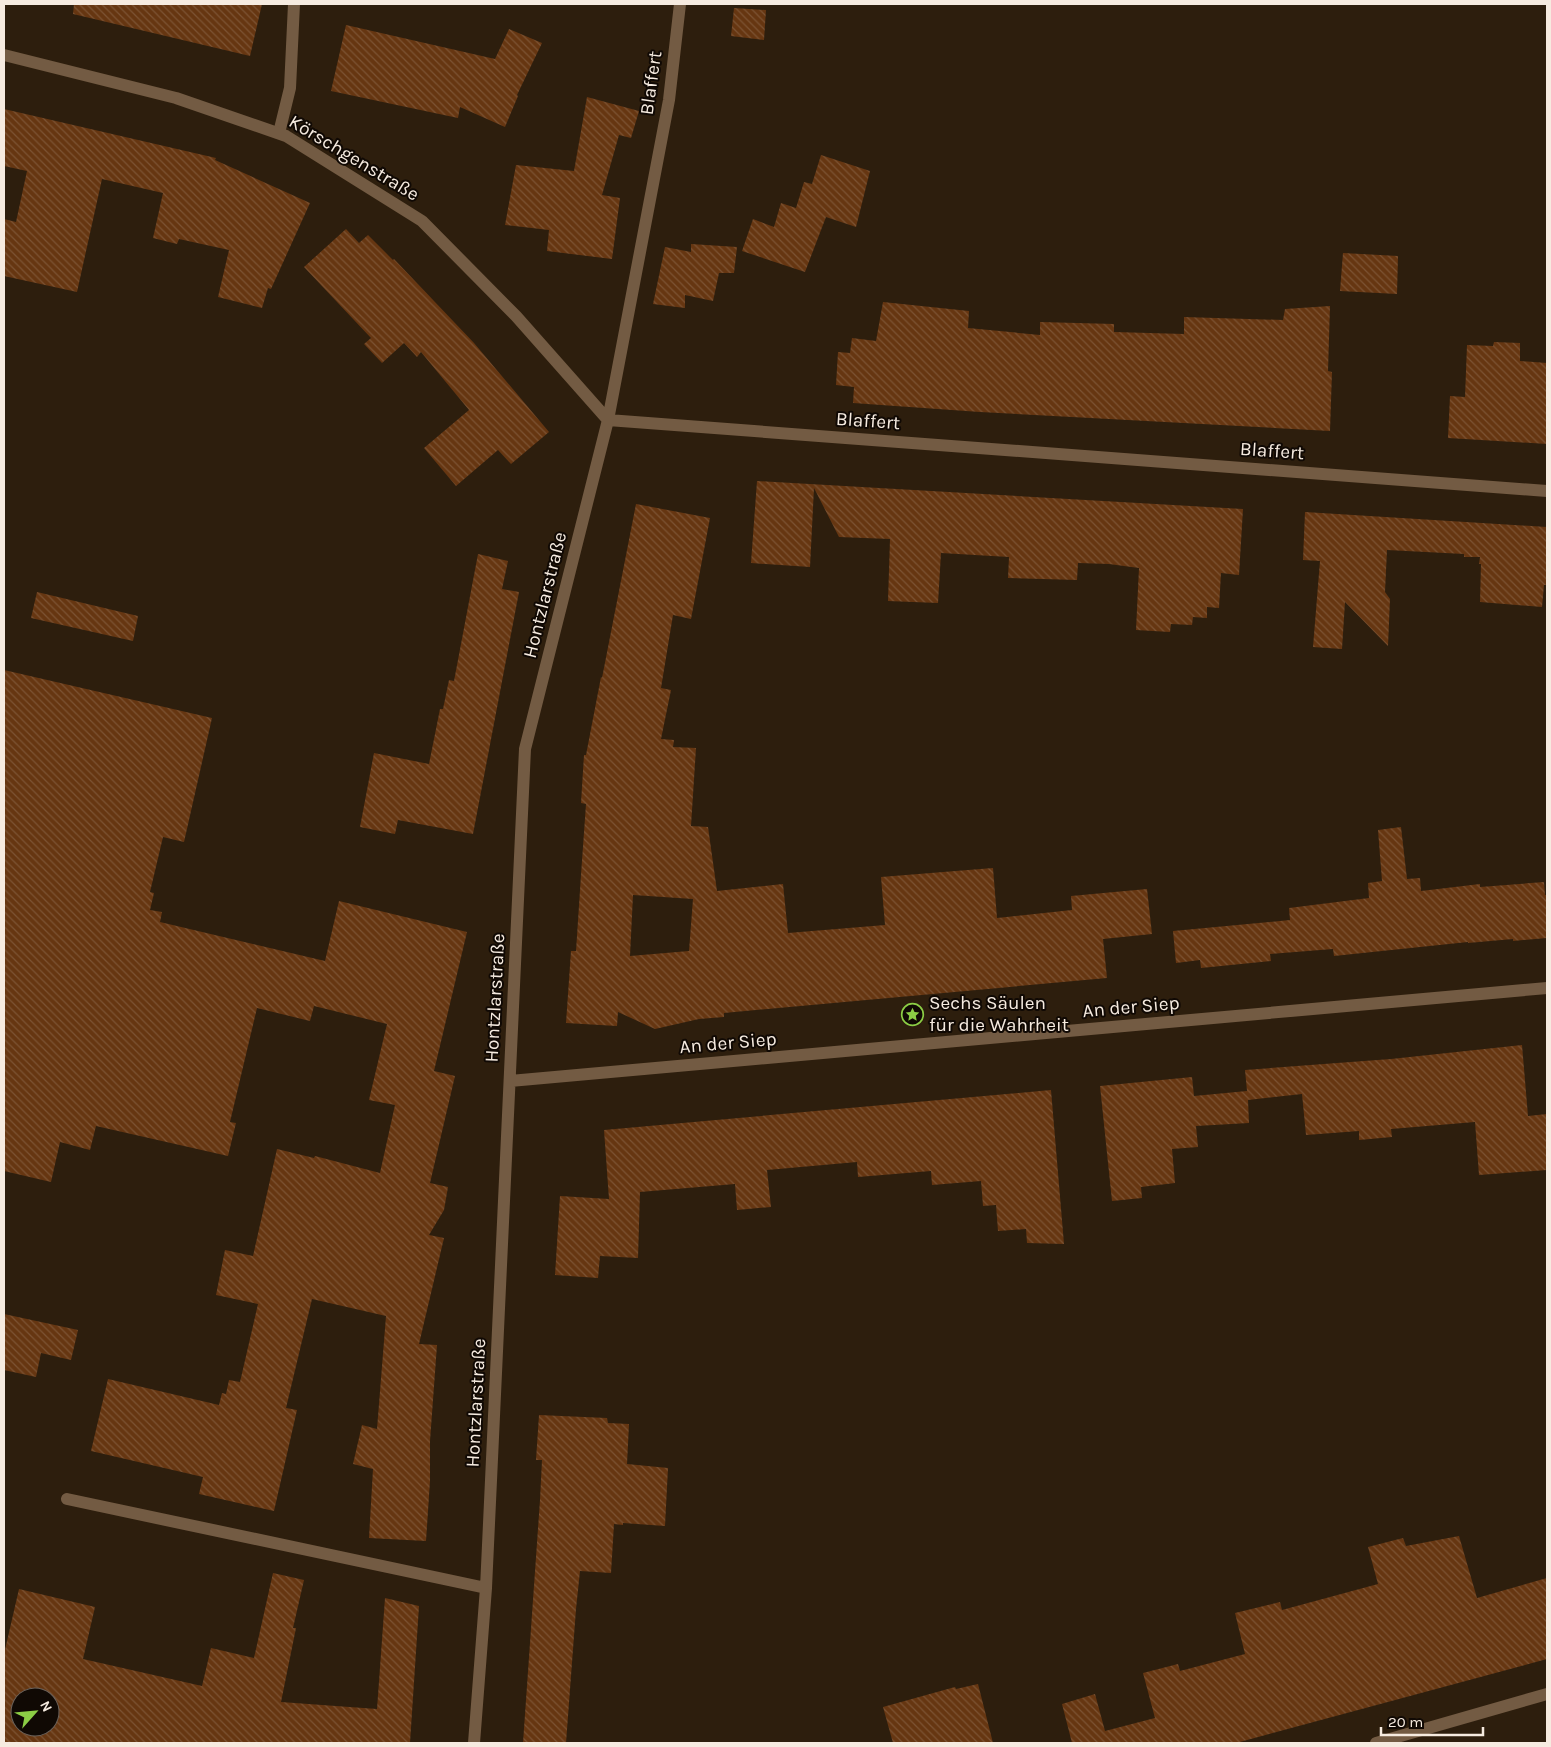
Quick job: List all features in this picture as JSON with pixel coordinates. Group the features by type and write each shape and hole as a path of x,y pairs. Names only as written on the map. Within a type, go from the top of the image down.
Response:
{"street":[{"path":"279,133 290,88 294,4"},
{"name":"Blaffert","path":"680,4 669,100 608,420 1547,491"},
{"name":"Körschgenstraße","path":"4,56 176,98 286,136 422,221 516,316 608,420"},
{"name":"Hontzlarstraße","path":"474,1743 486,1588 525,749 608,420"},
{"name":"An der Siep","path":"510,1081 1547,988"},
{"path":"67,1499 486,1588"},
{"path":"1376,1743 1547,1694"}],"building":[{"path":"74,4 262,4 250,56 73,14"},
{"path":"734,8 766,10 764,40 731,36"},
{"path":"346,25 495,59 509,29 542,43 517,95 505,127 460,107 458,118 331,91"},
{"path":"587,97 639,111 631,138 619,135 602,195 620,198 612,259 547,251 549,230 505,225 516,165 574,171"},
{"path":"4,109 216,158 215,160 310,203 271,289 268,288 262,308 218,297 229,250 179,239 177,244 153,238 163,193 102,179 77,292 4,276 4,219 16,222 27,171 4,166"},
{"path":"821,155 870,171 856,227 826,217 805,272 742,251 753,219 774,227 781,203 796,208 804,182 812,184"},
{"path":"346,229 359,243 368,235 394,259 474,343 549,432 511,464 498,450 456,486 424,448 469,410 421,352 417,357 404,343 382,363 364,344 371,338 304,267"},
{"path":"691,244 737,247 734,273 719,273 713,301 685,295 685,308 653,304 665,247 691,252"},
{"path":"1343,253 1398,256 1397,294 1340,291"},
{"path":"883,302 969,311 968,328 1040,335 1040,322 1114,324 1114,332 1184,334 1184,317 1283,320 1285,309 1330,306 1328,371 1332,372 1330,431 980,412 853,403 854,387 836,385 838,352 850,353 852,338 876,341"},
{"path":"1494,342 1520,343 1520,361 1547,363 1547,444 1448,438 1450,396 1465,397 1467,345 1493,346"},
{"path":"757,481 1243,509 1239,575 1221,573 1219,608 1207,607 1207,618 1193,617 1192,625 1171,624 1170,632 1136,630 1139,568 1109,564 1078,563 1077,580 1008,578 1009,557 941,553 938,603 888,601 890,539 839,537 814,488 810,567 751,563"},
{"path":"636,504 710,518 691,619 673,615 661,688 671,690 661,739 674,740 673,747 696,748 691,826 708,827 717,891 783,884 788,933 885,925 881,877 993,868 997,918 1072,910 1071,896 1147,889 1152,934 1103,939 1107,978 724,1013 724,1017 699,1019 655,1029 618,1012 617,1026 566,1023 571,951 576,951 586,804 581,803 584,755 586,755","holes":["633,895 693,899 689,951 630,956"]},
{"path":"1305,512 1547,527 1547,585 1544,585 1542,607 1480,602 1480,557 1464,557 1464,554 1387,550 1385,592 1390,599 1388,646 1345,602 1342,649 1313,647 1320,561 1303,560"},
{"path":"478,554 508,561 502,589 519,592 473,834 398,820 395,834 360,827 374,753 429,764 440,709 443,709 449,680 454,681"},
{"path":"37,592 138,616 133,641 31,618"},
{"path":"4,670 212,718 184,842 163,837 150,892 154,893 150,910 162,912 160,922 325,961 339,901 467,932 434,1071 455,1076 430,1183 448,1187 444,1210 429,1235 444,1238 419,1344 437,1345 430,1441 430,1481 426,1541 369,1538 373,1469 353,1464 362,1425 377,1429 386,1316 312,1299 286,1408 297,1410 274,1511 199,1494 203,1477 91,1451 108,1379 219,1405 222,1393 226,1394 229,1380 240,1382 258,1304 216,1295 225,1250 253,1256 277,1149 314,1158 315,1156 380,1173 395,1105 369,1100 387,1024 314,1006 310,1021 257,1008 230,1122 236,1123 228,1156 96,1126 90,1150 60,1142 51,1182 4,1171"},
{"path":"1401,827 1407,879 1420,878 1421,891 1480,884 1480,887 1544,882 1545,895 1547,895 1547,938 1468,942 1334,956 1333,949 1270,954 1271,961 1201,968 1200,960 1176,963 1173,931 1290,920 1289,908 1369,898 1368,883 1382,881 1378,830"},
{"path":"1522,1045 1528,1116 1547,1114 1547,1170 1479,1175 1475,1122 1391,1129 1392,1137 1359,1140 1359,1131 1306,1135 1302,1094 1248,1100 1249,1123 1196,1126 1198,1147 1172,1149 1175,1183 1141,1187 1142,1198 1112,1201 1100,1086 1192,1077 1194,1096 1247,1091 1245,1070 1391,1059"},
{"path":"1051,1090 1064,1244 1027,1243 1026,1229 998,1231 996,1205 983,1206 981,1181 932,1185 931,1171 858,1177 857,1162 767,1170 771,1207 737,1210 735,1184 640,1192 638,1258 600,1256 598,1278 555,1275 560,1196 609,1199 604,1130"},
{"path":"4,1314 78,1330 71,1360 41,1353 36,1377 4,1370"},
{"path":"539,1415 607,1418 608,1423 629,1424 627,1464 668,1468 665,1526 614,1524 611,1573 580,1571 566,1743 523,1743 542,1460 536,1460"},
{"path":"1459,1536 1477,1598 1547,1578 1547,1659 1236,1743 1072,1743 1062,1704 1095,1694 1105,1731 1155,1718 1143,1673 1178,1664 1180,1671 1245,1654 1235,1613 1280,1602 1282,1610 1378,1584 1368,1547 1403,1538 1406,1546"},
{"path":"273,1573 304,1580 293,1628 296,1628 281,1702 377,1709 385,1598 419,1606 410,1743 4,1743 4,1654 19,1589 95,1607 83,1659 202,1686 211,1648 254,1658"},
{"path":"978,1684 993,1743 893,1743 883,1707 955,1687 956,1689"}],"place":[{"name":"Sechs Säulen für die Wahrheit","path":"913,1014"}]}
